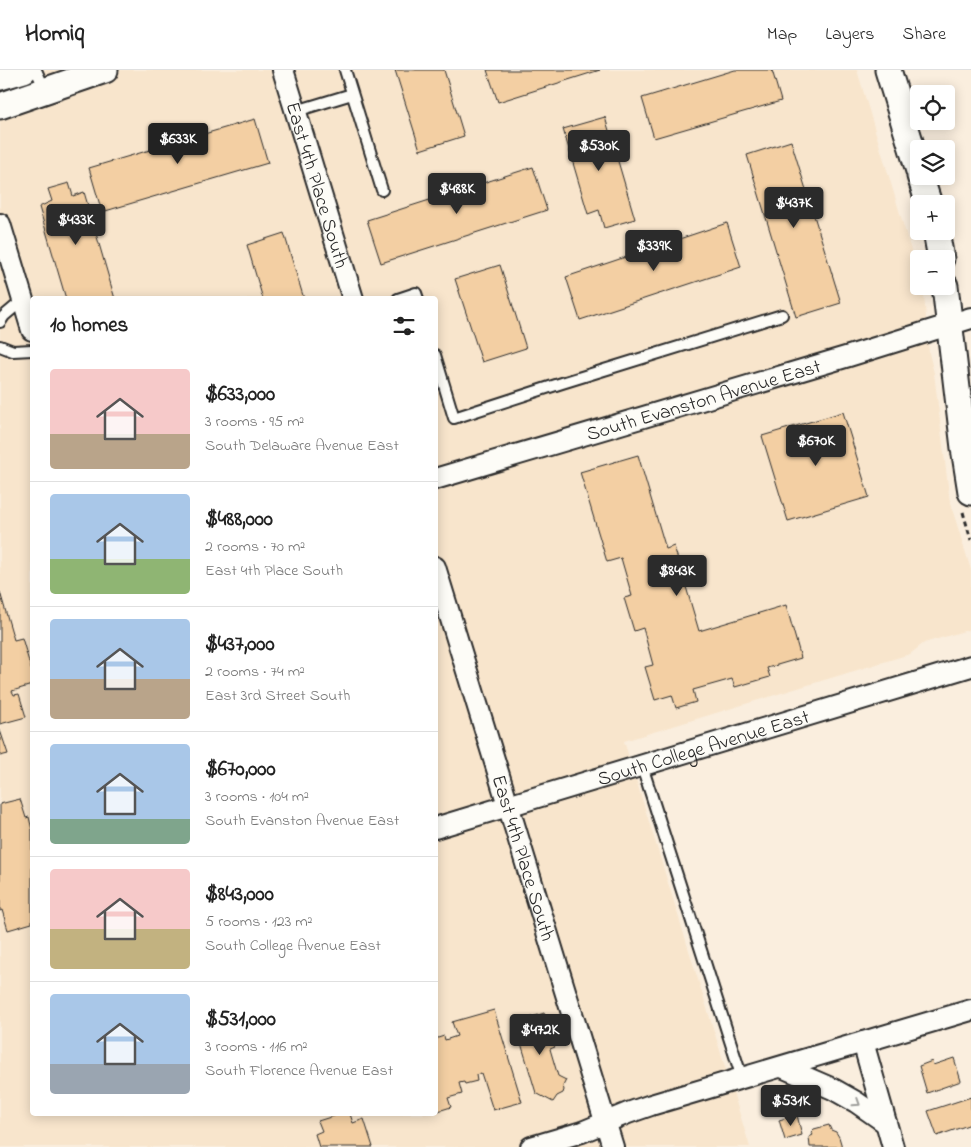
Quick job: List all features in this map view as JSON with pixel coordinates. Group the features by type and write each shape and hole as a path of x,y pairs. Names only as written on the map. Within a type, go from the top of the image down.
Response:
{"street":[{"path":"0,78 24,70"},
{"path":"0,106 41,80 105,70"},
{"name":"East 4th Place South","path":"283,70 352,296"},
{"path":"888,70 910,142"},
{"path":"0,224 30,323"},
{"path":"949,295 960,321 970,486"},
{"name":"South Evanston Avenue East","path":"438,478 850,356 960,321"},
{"name":"East 4th Place South","path":"438,577 613,1147"},
{"name":"South College Avenue East","path":"438,827 971,666"},
{"path":"531,1147 582,1132 636,1110 971,1010"},
{"path":"863,1042 893,1147"},
{"path":"782,1067 833,1089 856,1102 886,1124"}],"lane":[{"path":"345,70 382,190"},
{"path":"296,111 352,94"},
{"path":"407,296 416,293 417,296"},
{"path":"0,322 4,316 23,300"},
{"path":"438,365 454,418 782,315"},
{"path":"0,346 13,351 30,350"},
{"path":"642,766 742,1078"}],"shaded area":[{"path":"0,70 857,70 911,250 910,295 924,295 929,353 934,373 950,502 971,570 971,629 924,643 910,654 624,741 750,1147 0,1147"}],"building":[{"path":"395,70 444,70 464,136 420,150"},
{"path":"487,70 600,70 498,102"},
{"path":"735,70 772,70 781,101 654,138 642,98"},
{"path":"605,117 635,219 604,228 599,210 588,214 563,129"},
{"path":"255,119 268,163 102,212 89,168"},
{"path":"791,141 841,303 796,317 747,155"},
{"path":"533,167 547,210 381,263 367,220"},
{"path":"69,183 73,196 84,192 114,296 65,296 39,207 52,201 48,189"},
{"path":"727,223 741,267 580,320 566,277"},
{"path":"284,233 303,296 262,296 247,245"},
{"path":"500,265 526,348 482,362 455,279"},
{"path":"843,412 869,497 788,521 762,436"},
{"path":"638,455 666,549 674,546 699,631 786,605 801,658 767,668 770,677 735,687 732,679 693,690 696,702 676,708 672,695 655,700 645,667 653,665 643,628 634,631 624,598 632,596 621,558 607,562 580,472"},
{"path":"0,592 14,640 22,638 30,665 30,686 12,691 14,695 19,694 26,717 0,724"},
{"path":"0,730 8,754 0,756"},
{"path":"20,799 26,818 29,817 30,821 30,924 8,930 2,910 0,911 0,804"},
{"path":"494,1010 522,1102 493,1110 481,1073 476,1075 477,1081 465,1084 464,1082 459,1083 462,1094 448,1098 451,1107 438,1111 438,1038 444,1036 445,1040 457,1036 452,1022"},
{"path":"544,1013 555,1047 550,1049 558,1076 566,1080 563,1086 563,1093 557,1096 553,1102 536,1093 515,1023"},
{"path":"954,1058 961,1081 927,1093 919,1066 932,1061 933,1065"},
{"path":"971,1097 971,1124 937,1136 928,1111"},
{"path":"797,1115 802,1135 785,1140 779,1120"},
{"path":"334,1116 351,1116 353,1123 364,1119 373,1147 319,1147 315,1134 322,1131 318,1121"},
{"path":"829,1125 831,1130 836,1132 839,1137 842,1147 810,1147 809,1137 813,1135 811,1132 814,1129"}]}
